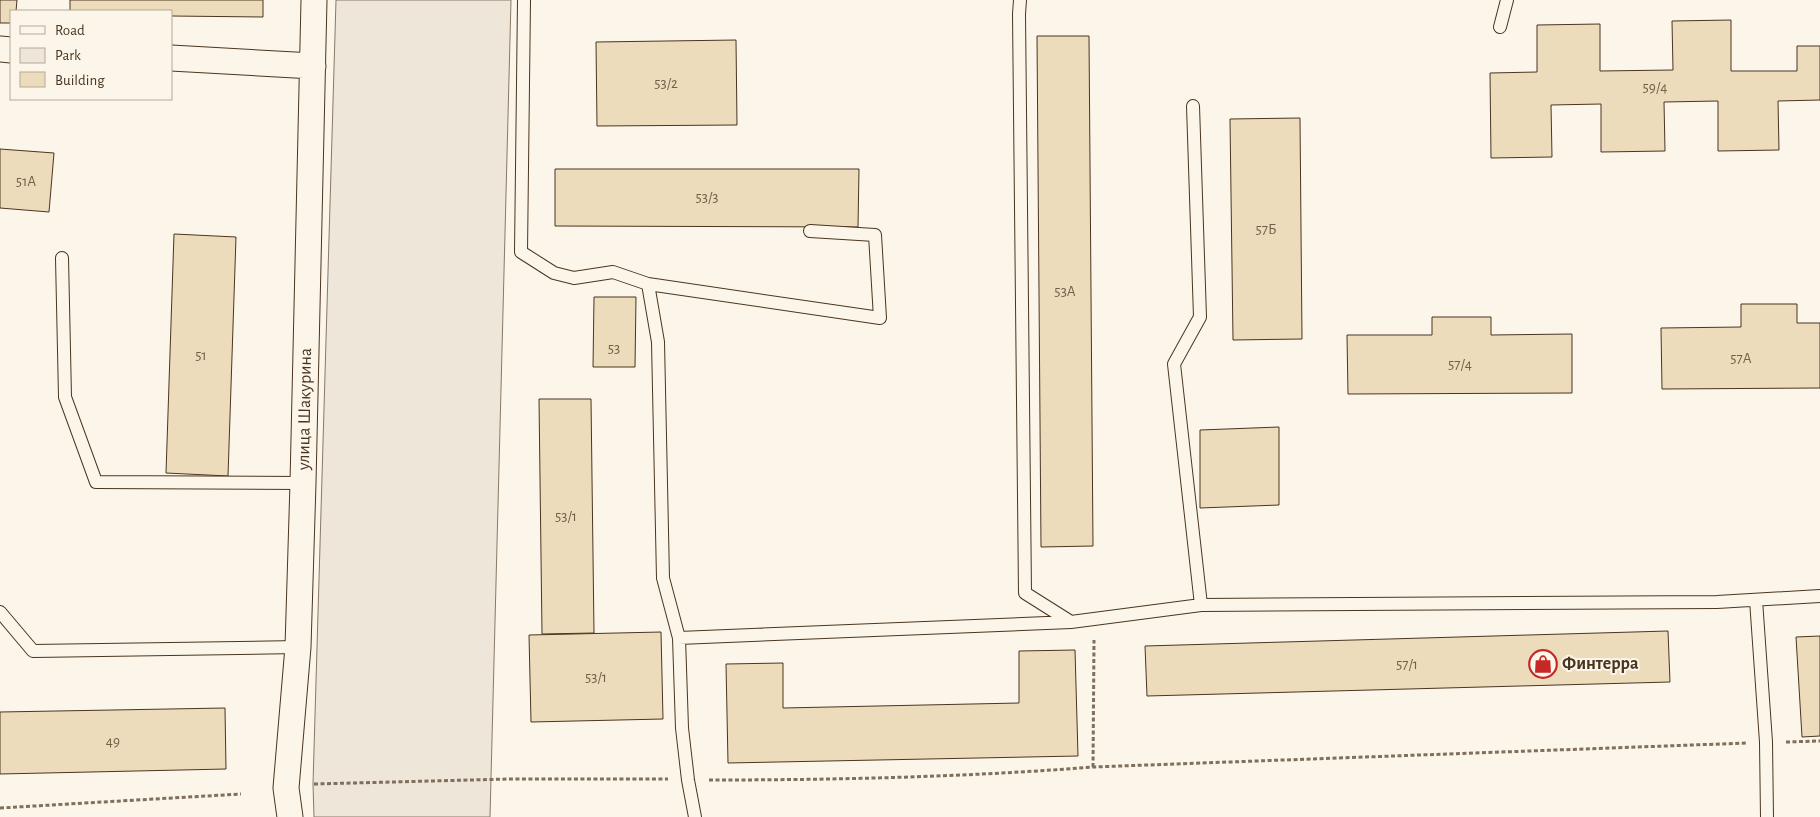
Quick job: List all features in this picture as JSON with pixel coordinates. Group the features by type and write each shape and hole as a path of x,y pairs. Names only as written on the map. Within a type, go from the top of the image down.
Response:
{"street":[{"name":"улица Шакурина","path":"290,817 286,788 298,647 314,0"},
{"path":"172,58 312,66"}],"lane":[{"path":"524,0 521,252 554,273 574,278 614,272 648,284 880,318 875,236 810,231"},
{"path":"1020,0 1018,14 1025,592 1071,622"},
{"path":"1500,28 1507,0"},
{"path":"1193,106 1200,317 1174,364 1201,605"},
{"path":"62,258 65,397 96,482 303,483"},
{"path":"648,284 658,342 663,578 679,638 682,728 688,780 696,817"},
{"path":"679,638 1071,622 1201,605 1707,602 1820,596"},
{"path":"1756,600 1766,742 1767,817"},
{"path":"0,612 33,650 298,647"}],"path":[{"path":"1094,619 1094,767"},
{"path":"312,784 509,779 773,780 995,774 1094,767 1820,741"},
{"path":"0,808 240,794"}],"green space":[{"path":"336,0 511,0 490,817 314,817 313,784"}],"building":[{"path":"0,0 17,0 16,10 10,10 10,23 0,23"},
{"path":"70,0 263,0 263,17 172,16 172,10 70,10"},
{"path":"1731,20 1731,71 1797,71 1797,46 1820,46 1820,100 1778,101 1779,150 1718,151 1718,101 1664,102 1665,151 1601,152 1601,104 1551,105 1552,157 1491,158 1490,73 1537,72 1537,25 1600,24 1600,71 1673,70 1672,21"},
{"path":"1037,36 1089,36 1093,546 1041,547"},
{"path":"736,40 737,125 597,126 596,42"},
{"path":"1300,118 1302,339 1233,340 1230,119"},
{"path":"0,149 54,153 49,212 0,208"},
{"path":"555,169 859,169 858,227 555,226"},
{"path":"174,234 236,237 228,476 166,473"},
{"path":"594,297 636,297 635,367 593,367"},
{"path":"1741,304 1797,304 1797,323 1820,323 1820,388 1662,389 1661,328 1741,327"},
{"path":"1432,317 1491,317 1491,335 1572,334 1572,393 1348,394 1347,335 1432,335"},
{"path":"539,399 591,399 594,633 542,634"},
{"path":"1279,427 1279,505 1200,508 1200,430"},
{"path":"1668,631 1670,682 1147,696 1145,646"},
{"path":"661,632 663,719 531,722 529,635"},
{"path":"1820,636 1820,736 1802,737 1796,637"},
{"path":"1075,650 1078,756 728,763 726,664 783,663 783,708 1019,703 1019,651"},
{"path":"225,708 226,769 0,774 0,712"}],"place":[{"name":"Финтерра","path":"1543,664"}]}
